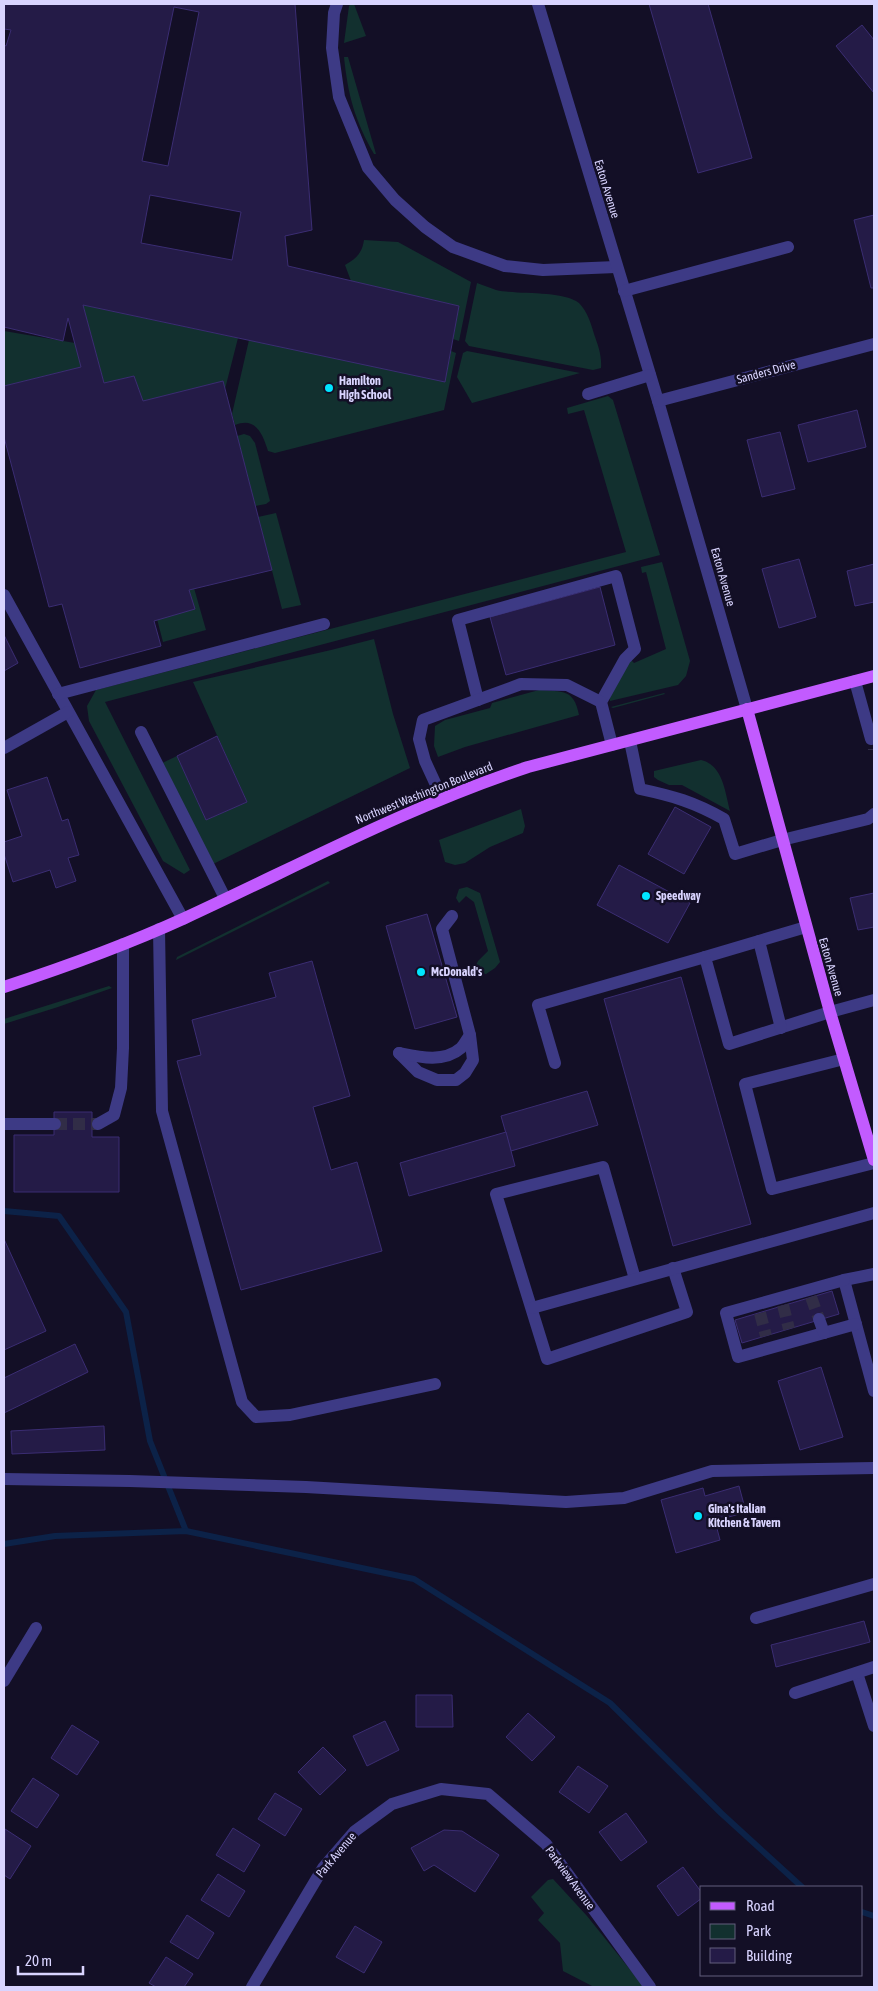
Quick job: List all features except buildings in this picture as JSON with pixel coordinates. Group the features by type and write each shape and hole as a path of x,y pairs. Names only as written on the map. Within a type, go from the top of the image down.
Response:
{"main road":[{"name":"Northwest Washington Boulevard","path":"4,987 63,968 183,919 356,835 476,784 528,767 874,676"},
{"name":"Eaton Avenue","path":"747,710 806,927 874,1162"}],"street":[{"path":"337,4 334,13 332,48 339,97 368,168 395,200 425,227 453,248 504,266 542,270 616,267"},
{"name":"Eaton Avenue","path":"538,4 658,401 747,710"},
{"path":"624,291 788,248"},
{"name":"Sanders Drive","path":"658,401 874,344"},
{"path":"588,394 650,375"},
{"path":"480,699 458,620 616,576 635,649 625,659 600,702 612,746"},
{"path":"4,595 183,919"},
{"path":"58,694 324,624"},
{"path":"855,681 873,742"},
{"path":"442,798 425,761 419,739 423,720 521,684 566,685 600,702"},
{"path":"4,748 68,712"},
{"path":"142,732 225,898"},
{"path":"630,741 640,789 674,796 700,806 724,819 735,854 782,840 868,819 874,814"},
{"path":"452,916 442,929 470,1035 473,1060 465,1073 456,1080 437,1080 418,1072 399,1054 423,1058 442,1057 461,1048 470,1035"},
{"path":"555,1063 538,1005 806,927"},
{"path":"158,929 162,1111 242,1402 256,1417 290,1415 435,1384"},
{"path":"759,941 781,1028"},
{"path":"98,1124 114,1115 120,1088 123,1048 123,944"},
{"path":"705,957 729,1044 874,1000"},
{"path":"844,1059 745,1084 772,1190 874,1162"},
{"path":"4,1124 55,1124"},
{"path":"635,1279 602,1167 496,1194 547,1359 687,1312 673,1268"},
{"path":"532,1308 874,1214"},
{"path":"856,1324 738,1357 726,1312 758,1308 782,1302 844,1280 874,1274"},
{"path":"844,1280 874,1391"},
{"path":"819,1319 824,1333"},
{"path":"789,1329 793,1342"},
{"path":"766,1336 770,1348"},
{"path":"4,1480 130,1481 306,1487 566,1502 624,1498 712,1470 874,1468"},
{"path":"756,1618 874,1584"},
{"path":"4,1681 36,1628"},
{"path":"795,1692 874,1667"},
{"path":"857,1673 874,1726"},
{"name":"Park Avenue","path":"252,1987 323,1868 355,1831 392,1804 441,1789"},
{"name":"Parkview Avenue","path":"441,1789 488,1794 546,1844 650,1987"}],"green space":[{"path":"354,4 366,36 344,43 349,6"},
{"path":"344,57 348,57 376,154 374,154 367,142 353,108"},
{"path":"364,240 398,242 471,282 459,341 453,339 459,306 351,281 345,265 358,255"},
{"path":"477,283 496,290 562,296 579,303 592,326 601,359 601,368 593,370 469,346 465,341"},
{"path":"83,305 238,338 225,389 223,381 143,401 134,376 104,383"},
{"path":"4,331 75,343 81,367 4,386"},
{"path":"249,340 445,381 451,351 456,353 444,410 275,453 268,451 258,429 248,423 235,425 232,414"},
{"path":"467,351 580,373 472,403 457,377 463,353"},
{"path":"608,396 613,400 660,555 105,702 190,870 184,874 163,861 89,721 87,706 96,690 626,552 584,410 568,414 567,408"},
{"path":"244,434 250,436 255,443 270,501 266,504 255,506 237,436"},
{"path":"276,513 301,605 282,609 258,517"},
{"path":"662,562 690,661 686,676 678,685 610,701 609,693 630,659 634,663 666,649 646,572 642,573 641,567"},
{"path":"194,588 206,630 163,642 157,619 195,609 189,590"},
{"path":"374,639 393,714 410,768 209,866 158,765 177,756 206,820 247,802 193,682"},
{"path":"539,690 566,693 574,700 579,715 465,747 438,757 434,746 435,726 445,720 490,708 492,703"},
{"path":"664,693 613,708 611,707"},
{"path":"701,760 714,767 719,773 730,811 682,785 669,785 654,777 654,771"},
{"path":"521,809 525,826 523,833 490,847 465,863 455,865 445,862 439,840"},
{"path":"328,881 330,883 176,960 177,957"},
{"path":"467,887 480,893 500,962 486,974 478,973 474,969 478,961 488,951 474,902 466,896 459,903 456,898 459,889"},
{"path":"109,986 112,988 4,1024 4,1019"},
{"path":"553,1879 587,1916 644,1987 594,1987 563,1971 560,1943 538,1920 544,1913 531,1897 548,1880"}],"waterway":[{"path":"4,1211 59,1216 126,1312 150,1441 186,1531"},
{"path":"4,1544 55,1536 186,1531 414,1579 610,1703 721,1813 801,1886"},
{"path":"863,1912 874,1916"}],"tunnel":[{"path":"55,1124 98,1124"},
{"path":"811,1297 819,1319"},
{"path":"783,1305 789,1329"},
{"path":"760,1313 766,1336"}],"place":[{"name":"Hamilton High School","path":"329,388"},
{"name":"Speedway","path":"646,896"},
{"name":"McDonald's","path":"421,972"},
{"name":"Gina's Italian Kitchen & Tavern","path":"698,1516"}]}
